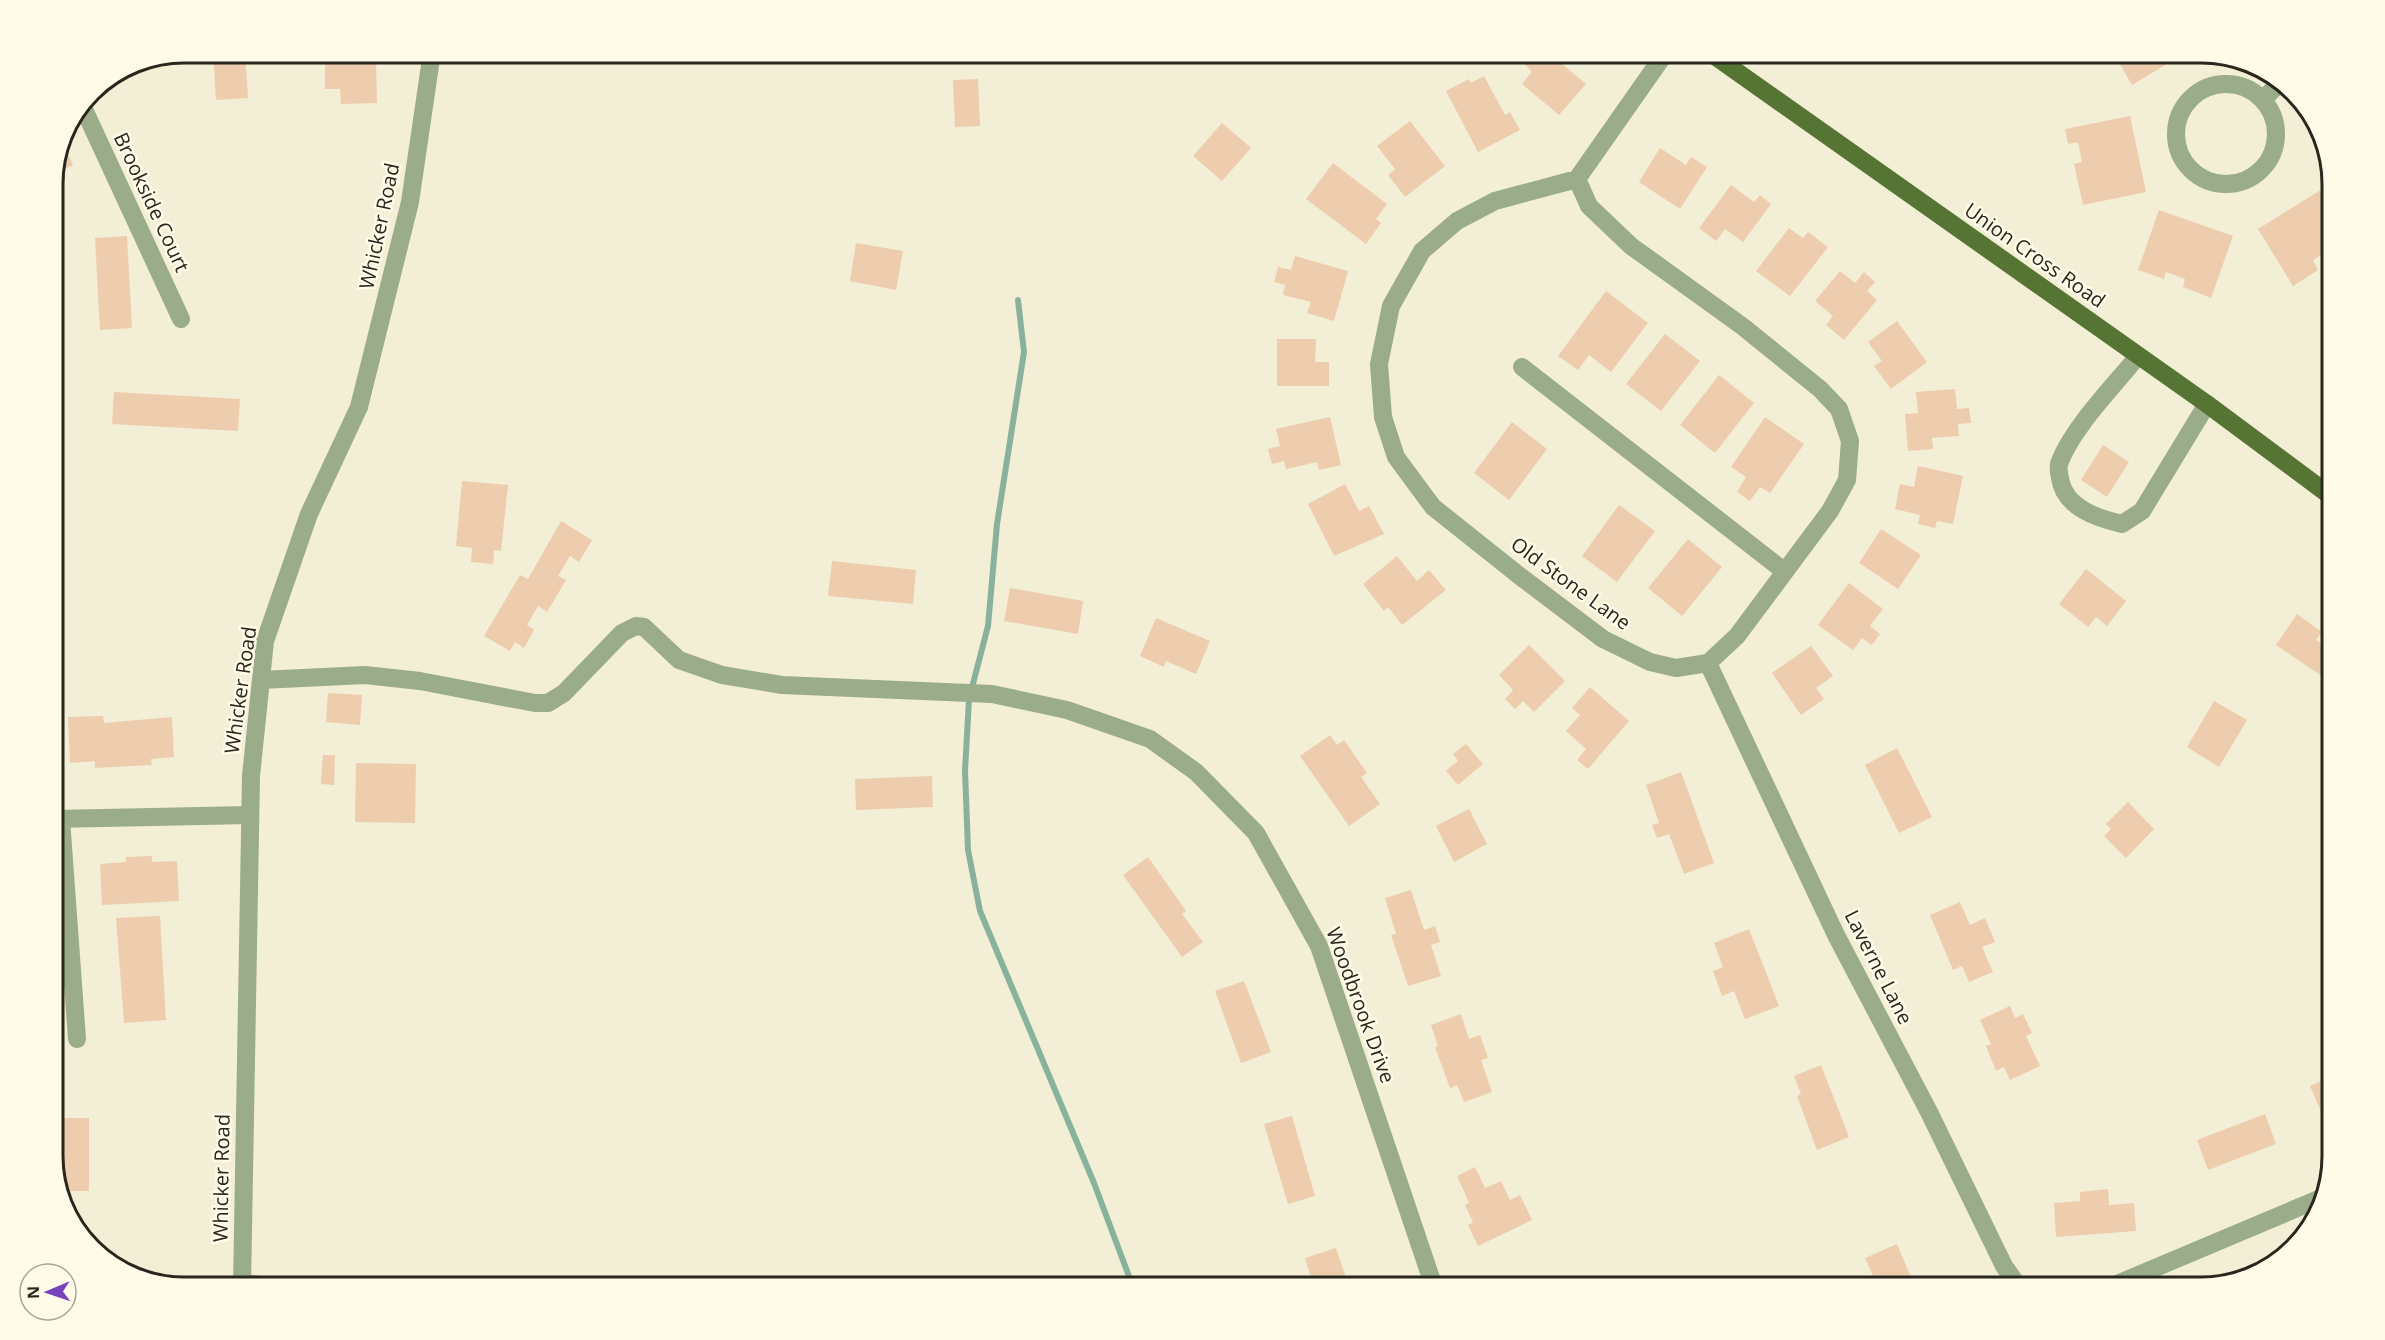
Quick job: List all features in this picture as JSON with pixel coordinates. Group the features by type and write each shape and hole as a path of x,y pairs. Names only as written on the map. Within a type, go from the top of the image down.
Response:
{"main road":[{"name":"Union Cross Road","path":"1725,63 2207,404 2322,490"}],"street":[{"name":"Whicker Road","path":"242,1277 251,776 265,640 309,514 359,407 410,202 430,63"},
{"path":"1658,63 1577,179 1589,206 1631,246 1742,326 1820,389 1839,409 1850,441 1847,480 1830,511 1737,636 1708,663"},
{"path":"2217,84 2234,84 2250,90 2263,100 2272,114 2276,130 2275,146 2269,161 2258,173 2244,181 2228,184 2212,182 2197,176 2186,164 2178,149 2176,132 2179,115 2195,95 2217,84"},
{"path":"2263,100 2275,88"},
{"name":"Brookside Court","path":"86,113 181,319"},
{"name":"Old Stone Lane","path":"1577,179 1495,201 1457,221 1422,251 1391,306 1379,364 1383,417 1396,458 1433,507 1521,577 1603,639 1650,662 1676,668 1708,663"},
{"path":"2138,356 2072,438 2058,466 2061,489 2075,505 2099,519 2122,524 2142,511 2207,404"},
{"path":"1522,367 1784,571"},
{"name":"Woodbrook Drive","path":"261,680 365,675 420,681 535,703 548,703 564,693 622,633 636,626 644,627 679,660 722,675 782,685 992,694 1067,710 1150,739 1204,780 1256,833 1319,946 1431,1277"},
{"name":"Laverne Lane","path":"1708,663 1836,935 1929,1112 2004,1266 2012,1277"},
{"path":"63,819 250,815"},
{"path":"63,885 77,1039"},
{"path":"2134,1277 2313,1201"}],"building":[{"path":"214,63 246,63 248,98 216,100"},
{"path":"325,63 376,63 377,103 341,104 340,89 325,89"},
{"path":"1561,63 1586,84 1559,115 1522,84 1532,72 1524,64"},
{"path":"2119,63 2169,63 2132,85"},
{"path":"1484,76 1505,115 1510,112 1520,130 1478,152 1446,91 1469,79 1471,83"},
{"path":"978,79 980,126 955,127 953,80"},
{"path":"2130,116 2146,192 2083,205 2074,164 2082,162 2078,142 2068,144 2065,129"},
{"path":"1410,121 1445,166 1405,197 1388,175 1395,169 1377,146"},
{"path":"1222,123 1251,148 1222,181 1193,156"},
{"path":"1660,148 1686,165 1691,157 1707,167 1680,209 1639,182"},
{"path":"67,152 73,165 64,169"},
{"path":"1333,163 1387,204 1376,219 1381,223 1366,244 1306,199"},
{"path":"1731,185 1754,202 1760,195 1771,204 1743,242 1725,229 1716,241 1699,228"},
{"path":"2322,189 2322,255 2313,260 2318,270 2293,286 2258,229"},
{"path":"2159,210 2233,236 2211,298 2183,287 2185,279 2166,272 2164,279 2138,270"},
{"path":"1789,228 1803,238 1808,232 1828,247 1790,296 1756,271"},
{"path":"127,236 132,328 100,330 95,238"},
{"path":"856,243 903,251 896,290 850,281"},
{"path":"1295,256 1348,271 1334,321 1307,313 1311,302 1283,295 1285,285 1274,282 1278,267 1291,270"},
{"path":"1840,271 1855,283 1864,272 1875,282 1867,291 1877,300 1844,340 1826,325 1833,316 1815,301"},
{"path":"1606,291 1648,323 1611,372 1589,355 1578,370 1558,356"},
{"path":"1897,321 1927,362 1891,389 1874,366 1882,361 1868,342"},
{"path":"1665,334 1700,361 1661,411 1626,384"},
{"path":"1277,339 1316,339 1315,362 1329,362 1329,386 1277,386"},
{"path":"1719,375 1754,403 1715,453 1680,425"},
{"path":"1955,389 1957,409 1969,408 1971,423 1958,424 1959,436 1932,438 1933,449 1908,451 1905,414 1918,413 1916,392"},
{"path":"114,392 240,399 238,431 112,424"},
{"path":"1330,417 1341,465 1319,470 1317,462 1286,469 1284,461 1272,464 1268,449 1280,446 1276,429"},
{"path":"1765,417 1804,444 1770,493 1760,487 1750,501 1737,492 1746,477 1731,467"},
{"path":"1512,422 1547,449 1509,500 1474,473"},
{"path":"2103,445 2129,462 2107,497 2081,480"},
{"path":"1918,466 1963,476 1953,524 1937,521 1935,528 1918,524 1920,515 1895,509 1900,484 1914,487"},
{"path":"462,481 508,485 501,551 494,550 493,564 471,562 472,548 456,546"},
{"path":"1345,484 1359,511 1369,506 1384,534 1334,556 1308,504"},
{"path":"1619,505 1655,531 1617,582 1582,556"},
{"path":"561,521 592,540 579,562 570,556 558,576 566,580 547,612 538,606 527,625 534,630 524,648 515,642 510,651 484,636 520,575 528,579"},
{"path":"1881,529 1921,555 1898,589 1859,563"},
{"path":"1688,539 1722,567 1682,616 1648,588"},
{"path":"1397,556 1417,581 1429,570 1446,590 1402,625 1388,607 1384,611 1363,584"},
{"path":"832,561 916,570 913,604 828,596"},
{"path":"2086,569 2126,601 2107,626 2096,617 2088,627 2059,604"},
{"path":"1849,583 1883,609 1870,626 1880,634 1872,645 1862,638 1853,650 1818,625"},
{"path":"1010,588 1083,601 1078,634 1004,621"},
{"path":"2297,614 2322,632 2316,640 2322,644 2322,676 2276,645"},
{"path":"1156,618 1210,641 1196,674 1166,661 1164,667 1140,656"},
{"path":"1529,645 1565,681 1534,712 1523,701 1515,709 1505,699 1513,690 1499,675"},
{"path":"1811,646 1833,676 1816,688 1824,699 1801,715 1772,673"},
{"path":"1590,687 1629,721 1588,769 1577,760 1586,749 1566,731 1580,715 1572,708"},
{"path":"328,693 362,695 360,725 326,722"},
{"path":"2214,701 2247,720 2219,767 2187,747"},
{"path":"103,716 104,723 172,717 174,757 151,759 152,765 95,768 95,761 70,763 68,717"},
{"path":"1330,735 1337,745 1344,740 1367,773 1361,777 1380,804 1349,826 1300,756"},
{"path":"1466,744 1483,764 1458,785 1446,771 1458,761 1453,754"},
{"path":"1897,748 1932,817 1899,833 1865,765"},
{"path":"323,755 335,755 334,785 321,784"},
{"path":"356,763 416,764 415,823 355,822"},
{"path":"1681,772 1714,863 1684,874 1669,834 1657,838 1652,825 1659,823 1646,785"},
{"path":"932,776 933,807 856,810 855,779"},
{"path":"2128,802 2154,829 2126,858 2104,836 2111,829 2106,824"},
{"path":"1469,809 1487,844 1454,862 1436,826"},
{"path":"152,856 152,862 177,861 179,901 102,905 100,864 126,862 126,857"},
{"path":"1148,857 1186,911 1182,914 1203,942 1182,957 1123,875"},
{"path":"1411,890 1424,930 1435,926 1440,942 1431,945 1441,976 1408,986 1391,935 1396,934 1385,898"},
{"path":"1960,902 1970,925 1985,918 1995,942 1982,947 1993,972 1969,982 1962,966 1953,970 1930,915"},
{"path":"160,916 166,1020 124,1023 116,918"},
{"path":"1749,929 1779,1006 1745,1019 1734,991 1722,996 1713,971 1723,967 1714,943"},
{"path":"1244,981 1271,1052 1241,1063 1215,991"},
{"path":"2010,1006 2015,1018 2023,1014 2032,1033 2026,1036 2040,1066 2010,1080 2004,1067 1996,1071 1986,1046 1991,1044 1980,1020"},
{"path":"1461,1014 1469,1039 1480,1035 1488,1058 1481,1060 1492,1092 1464,1102 1457,1085 1450,1088 1435,1047 1438,1046 1431,1025"},
{"path":"1821,1065 1849,1137 1817,1150 1797,1096 1801,1094 1794,1076"},
{"path":"2322,1081 2322,1114 2310,1086"},
{"path":"2265,1114 2276,1144 2208,1170 2197,1140"},
{"path":"1292,1116 1315,1196 1288,1204 1264,1124"},
{"path":"63,1118 89,1118 89,1191 68,1191 63,1164"},
{"path":"1475,1167 1485,1188 1501,1181 1510,1200 1520,1195 1532,1220 1478,1246 1468,1225 1473,1222 1465,1205 1469,1203 1457,1176"},
{"path":"2108,1189 2109,1205 2134,1203 2136,1231 2056,1237 2054,1203 2080,1201 2080,1192"},
{"path":"1897,1244 1911,1277 1874,1277 1865,1258"},
{"path":"1336,1248 1346,1277 1311,1277 1305,1258"}],"waterway":[{"path":"1018,300 1024,352 997,524 988,626 969,699 965,771 968,850 980,911 1094,1183 1129,1277"}]}
